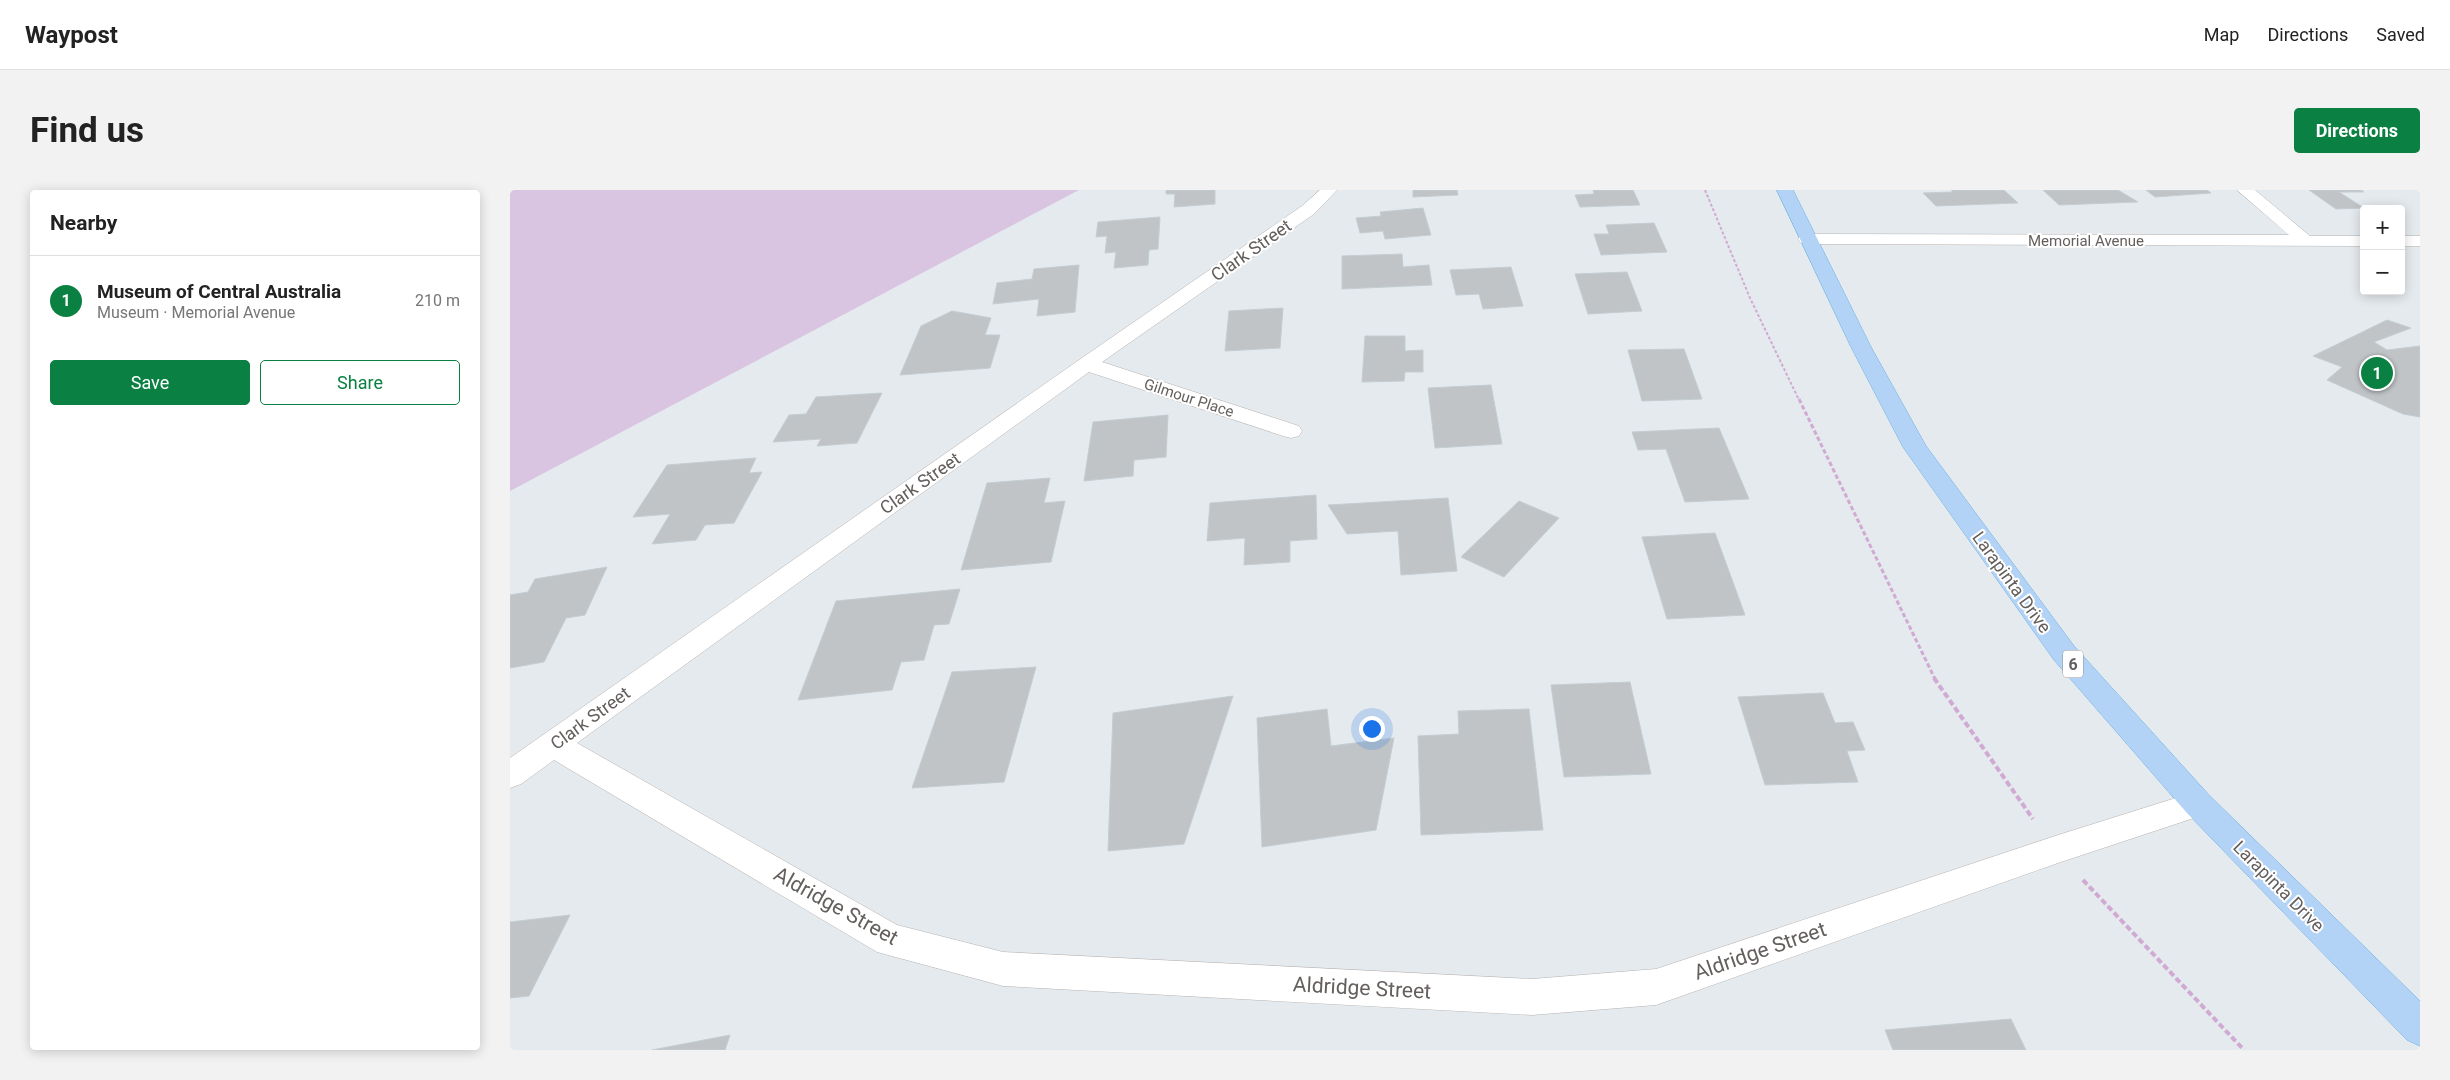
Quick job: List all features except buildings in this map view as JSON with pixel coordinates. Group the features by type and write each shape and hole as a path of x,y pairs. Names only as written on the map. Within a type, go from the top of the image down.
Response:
{"main road":[{"name":"Larapinta Drive","path":"1785,190 1807,239 1861,347 1915,447 2064,653 2198,804 2420,1027"}],"street":[{"name":"Clark Street","path":"510,775 1086,364 1308,210 1329,190"},
{"path":"2245,190 2308,242"},
{"name":"Memorial Avenue","path":"1807,239 2360,242"},
{"path":"2405,241 2420,241"},
{"name":"Gilmour Place","path":"1086,364 1291,431"},
{"name":"Aldridge Street","path":"552,744 890,940 1003,969 1532,997 1656,987 2055,850 2198,804"}],"path":[{"path":"1705,190 1750,298 1932,675 2055,850 2244,1050"}],"shaded area":[{"path":"510,190 1079,190 510,491"}],"place":[{"name":"Museum of Central Australia","path":"2377,373"}]}
